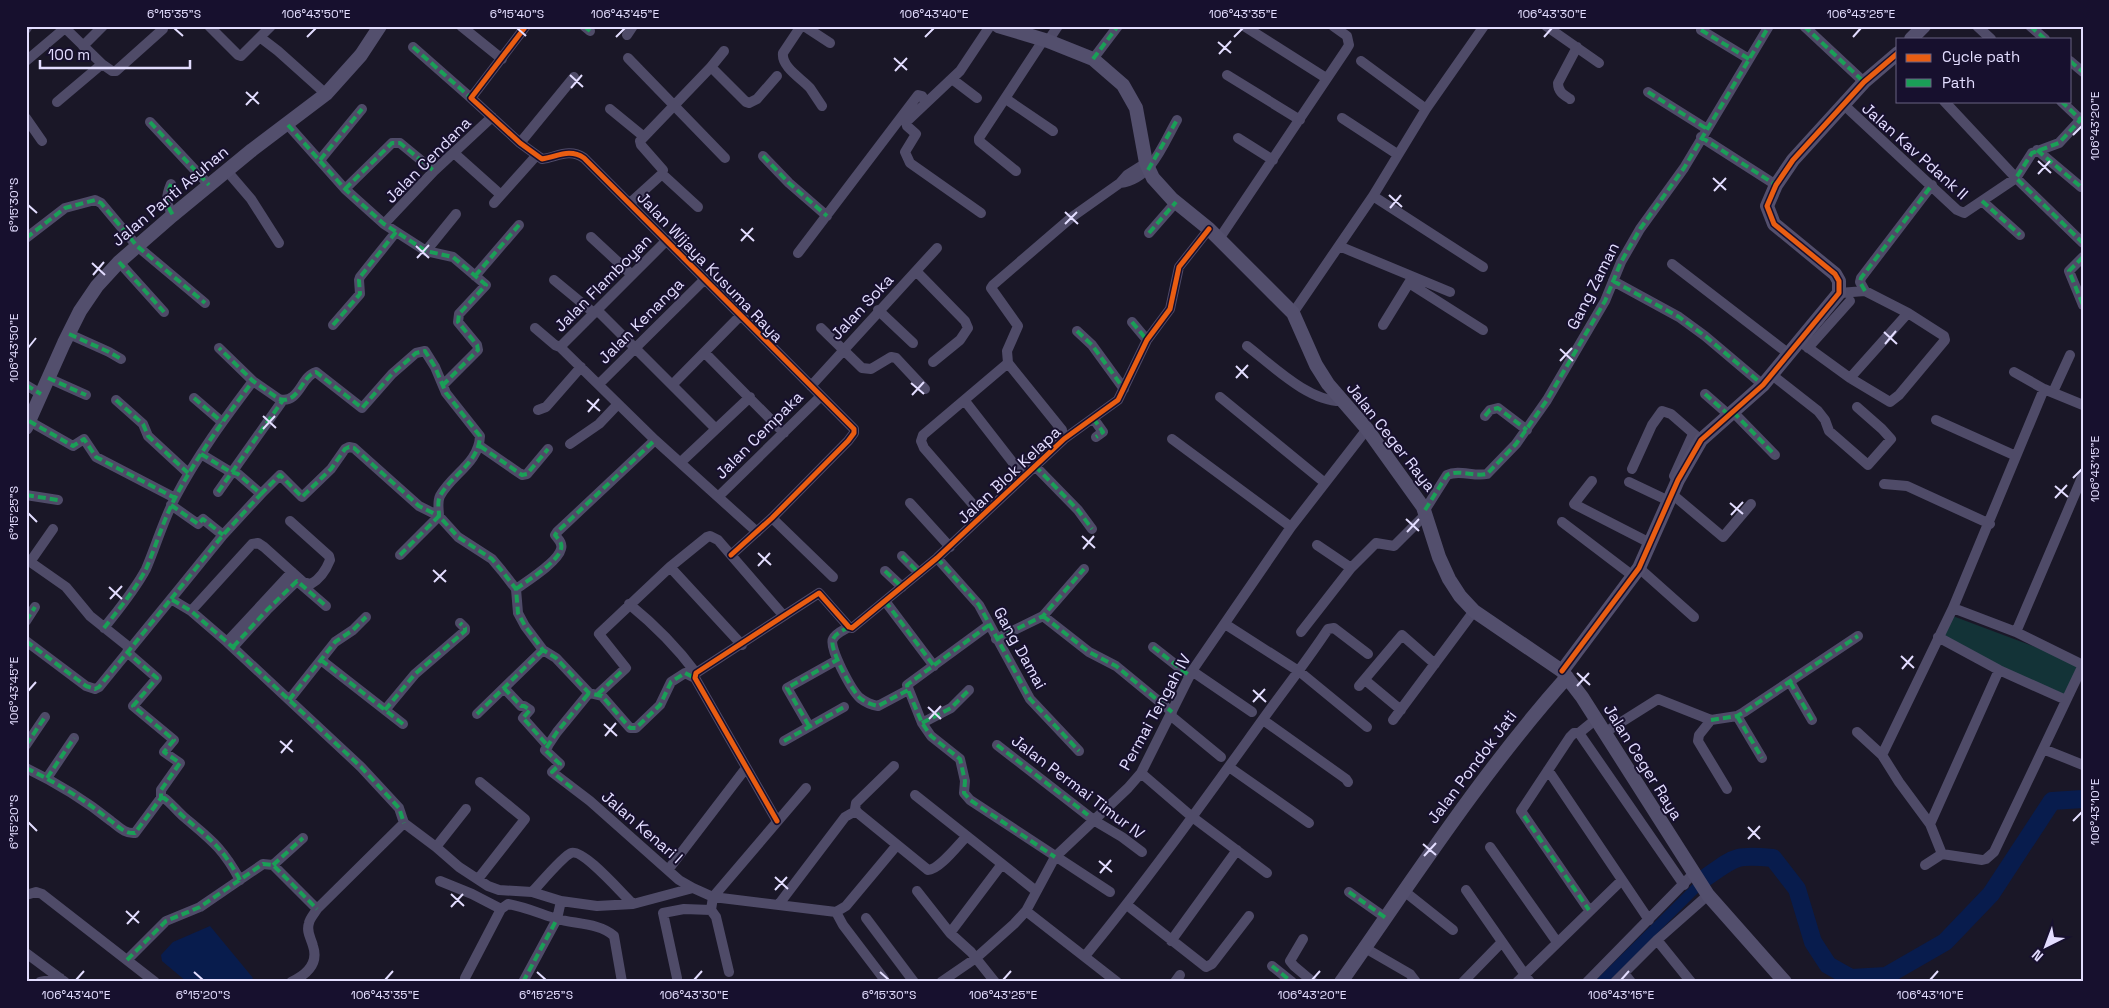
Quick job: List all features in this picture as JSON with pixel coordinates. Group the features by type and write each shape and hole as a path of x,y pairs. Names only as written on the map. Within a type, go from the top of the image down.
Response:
{"street":[{"path":"84,46 103,26"},
{"path":"209,26 238,55 242,56 271,26"},
{"name":"Jalan Panti Asuhan","path":"28,424 69,334 96,286 119,262 173,214 326,94 361,55 380,26"},
{"path":"461,26 502,59"},
{"path":"472,98 526,26"},
{"path":"627,36 633,26"},
{"path":"822,106 810,88 782,58 783,53 801,26 830,43"},
{"path":"981,213 916,168 906,157 906,147 916,134 907,126 906,122 952,79 975,50 990,26"},
{"name":"Jalan Ceger Raya","path":"998,26 1046,40 1093,59 1123,85 1136,108 1149,165 1161,189 1214,234 1293,313 1316,365 1328,384 1367,429 1423,508 1439,557 1449,579 1460,596 1474,611 1565,674 1582,697 1707,894 1785,982"},
{"path":"1016,171 979,141 980,135 1046,40 1058,26"},
{"path":"1093,59 1118,26"},
{"path":"1244,26 1326,78"},
{"name":"Jalan Blok Kelapa","path":"837,660 832,639 849,627 854,627 937,558 1064,439 1118,400 1147,340 1170,309 1179,268 1214,234 1273,160 1349,45 1347,36 1333,26"},
{"path":"1293,313 1373,196 1426,109 1484,26"},
{"path":"1546,26 1599,63"},
{"name":"Gang Zaman","path":"1423,508 1447,475 1455,473 1480,476 1487,474 1527,430 1605,301 1621,262 1640,229 1676,179 1769,26"},
{"path":"1804,26 1864,82"},
{"path":"1913,38 1924,26"},
{"path":"1977,26 1990,38"},
{"path":"2030,26 2044,38"},
{"path":"26,61 64,27 102,64 112,71 116,71 163,29"},
{"path":"1701,30 1749,59"},
{"path":"261,38 326,94"},
{"path":"413,47 536,156 498,199 454,153"},
{"path":"1570,99 1558,88 1558,83 1577,48"},
{"path":"698,207 662,174 661,166 641,145 640,141 724,51"},
{"path":"1845,297 1835,274 1774,224 1770,219 1767,206 1776,185 1793,160 1864,82 1896,55"},
{"path":"628,58 725,158"},
{"path":"1361,61 1426,109"},
{"path":"2072,63 2083,72"},
{"path":"57,102 102,64"},
{"path":"711,67 749,103 757,99 777,76"},
{"path":"1227,75 1300,120"},
{"path":"520,142 574,77"},
{"path":"952,79 977,98"},
{"path":"1648,92 1776,185"},
{"path":"798,253 918,96 922,96 926,103"},
{"path":"1006,99 1053,131"},
{"path":"1945,102 2016,178 2083,243"},
{"path":"2037,150 2059,143 2082,119 2062,102"},
{"name":"Jalan Kav Pdank II","path":"1843,104 1960,212 1966,212 2016,178 2032,153 2037,150"},
{"path":"320,160 362,109"},
{"path":"610,109 643,136"},
{"name":"Jalan Cendana","path":"384,224 434,171 492,117"},
{"path":"26,118 42,141"},
{"path":"1342,118 1397,154"},
{"path":"965,401 1018,467 1026,465 1059,438 1062,430 1060,426 1008,363 1007,351 1018,326 992,291 993,285 1072,217 1120,183 1127,175 1149,165 1178,120"},
{"path":"150,122 209,185"},
{"path":"288,125 345,188 384,224 426,252 454,257 486,285 459,314 458,322 477,345 478,350 443,385"},
{"path":"1238,138 1273,160"},
{"path":"345,188 392,142 400,143 434,171"},
{"path":"2037,150 2081,187"},
{"name":"Jalan Wijaya Kusuma Raya","path":"536,156 542,159 567,153 578,154 630,203 810,386 851,424 854,434 848,442 772,518 731,555"},
{"path":"763,156 789,183 827,216"},
{"path":"227,171 251,199 279,243"},
{"path":"630,203 662,174"},
{"path":"171,184 166,197 173,214"},
{"path":"1804,345 1850,378 1887,401 1895,400 1945,338 1908,314 1865,292 1860,282 1861,278 1932,185"},
{"path":"1373,196 1483,267"},
{"path":"26,238 65,208 96,200 101,203 137,246 206,303"},
{"path":"1982,201 2020,235"},
{"path":"1149,233 1176,202"},
{"path":"426,252 456,214"},
{"path":"475,276 519,225"},
{"path":"333,325 360,294 360,277 396,232"},
{"path":"591,237 632,275"},
{"name":"Jalan Flamboyan","path":"560,347 667,240"},
{"path":"1339,246 1411,280 1450,292"},
{"name":"Jalan Soka","path":"810,386 936,248"},
{"path":"2083,257 2070,270 2083,304"},
{"path":"119,262 164,312"},
{"path":"1672,264 1789,354"},
{"path":"916,270 965,321 968,328 960,340 933,362"},
{"name":"Jalan Kenanga","path":"599,384 704,279"},
{"path":"554,280 595,312 636,348 716,428"},
{"path":"1382,324 1411,280"},
{"path":"1411,280 1482,330"},
{"path":"1613,281 1679,317 1768,380 1818,411 1825,420 1829,431 1868,464 1891,440 1882,429 1857,407"},
{"path":"1632,469 1652,425 1662,411 1671,414 1697,437 1731,414 1768,380 1789,354 1804,345 1845,297 1865,292"},
{"path":"878,310 913,343"},
{"path":"1850,378 1908,314"},
{"path":"673,384 740,316"},
{"path":"1132,322 1147,340"},
{"path":"535,328 582,367 656,440 757,532"},
{"path":"821,328 862,368 871,370 891,357 896,358 924,389"},
{"path":"1077,331 1092,345 1124,389"},
{"path":"69,334 121,359"},
{"path":"1248,346 1312,395 1332,402 1343,401"},
{"path":"219,348 253,381 283,400"},
{"path":"218,492 283,400 295,396 310,375 316,372 362,408 397,369 416,353 425,351 435,366 451,401 480,436 480,446 471,460 440,497 439,516 400,555"},
{"path":"705,353 784,433"},
{"path":"1882,755 1953,608 1990,524 2016,456 2049,390 2070,355"},
{"path":"976,508 924,448 921,441 923,435 1008,363"},
{"path":"538,410 546,407 582,367"},
{"path":"2014,372 2049,390 2083,404"},
{"path":"48,378 86,395"},
{"path":"104,628 128,598 145,570 173,501 188,473 222,422 253,381"},
{"path":"26,385 41,394"},
{"path":"1705,394 1731,414 1775,455"},
{"name":"Jalan Cempaka","path":"719,496 821,396"},
{"path":"681,462 750,397"},
{"path":"1220,397 1325,483"},
{"path":"194,398 222,422"},
{"path":"116,400 143,424 148,436 188,473"},
{"path":"570,444 598,424 618,404"},
{"path":"1485,416 1490,410 1498,408 1527,430"},
{"path":"1093,418 1103,432 1096,437"},
{"path":"1936,420 2016,456"},
{"path":"28,424 73,446 84,440 96,457 173,501 198,524 203,519 223,535"},
{"name":"Permai Tengah IV","path":"941,982 976,958 1000,938 1026,911 1055,857 1095,821 1141,773 1191,673 1291,527 1367,429"},
{"name":"Jalan Pondok Jati","path":"1341,982 1447,829 1528,720 1565,674 1636,572 1669,495 1697,437"},
{"path":"1172,439 1291,527"},
{"path":"516,589 557,558 562,548 556,535 557,532 656,440"},
{"path":"480,446 522,475 527,474 548,449"},
{"path":"26,641 91,689 99,687 223,535 261,494 280,476 302,497 331,469 345,449 349,447 357,450 419,506 431,514 439,516 458,537 492,559 516,589 518,612 525,626 543,650 556,658 593,694 602,696 628,726 633,728 636,728 660,705 670,682 685,673 696,676 783,615 819,594 849,627"},
{"path":"201,454 238,474 261,494"},
{"path":"1035,466 1078,510 1092,529"},
{"path":"2016,632 2083,476"},
{"path":"1592,481 1574,504 1650,543"},
{"path":"1629,482 1669,495 1723,538 1751,504"},
{"path":"1884,484 1907,486 1990,524"},
{"path":"26,494 58,500"},
{"path":"910,503 950,547"},
{"path":"1301,632 1351,568 1376,543 1394,546 1423,508"},
{"path":"772,518 833,577"},
{"path":"191,611 252,544 258,543 264,546 303,582 311,584 326,568 330,560 325,550 290,521"},
{"path":"1562,522 1636,572 1694,616"},
{"path":"26,768 87,802 124,831 132,834 140,828 161,798 161,790 180,763 164,752 174,740 133,706 156,678 90,616 66,587 28,561 53,529"},
{"path":"504,688 521,706 530,710 523,718 548,746 593,694 626,668 599,634 629,604 710,536 718,540 783,615"},
{"path":"1317,544 1351,568"},
{"path":"902,556 919,573"},
{"name":"Gang Damai","path":"937,558 975,599 1030,699 1079,751"},
{"path":"670,568 742,645"},
{"path":"996,639 1043,616 1084,569"},
{"path":"885,570 902,587"},
{"path":"230,644 292,572"},
{"path":"230,644 297,581 326,606"},
{"path":"171,599 191,611 230,644 360,767 400,808 404,823 459,867 506,900"},
{"path":"885,601 934,666"},
{"path":"629,604 660,629 680,651 696,676 777,821"},
{"path":"26,621 35,607"},
{"path":"1925,865 1942,854 1982,860 1990,856 2066,700 2078,686 2083,665 2016,632 1953,608"},
{"path":"1393,720 1474,611"},
{"path":"1043,616 1089,652 1116,666 1221,757"},
{"path":"289,700 335,642 353,630 366,618"},
{"path":"385,710 415,674 465,631 465,628 460,623"},
{"path":"1225,624 1298,671 1367,727"},
{"path":"989,625 907,685 922,723 931,736 960,760 965,781 964,792 970,800 1110,892"},
{"path":"1085,956 1127,905 1330,628 1334,628 1368,654"},
{"path":"1401,710 1362,683 1402,636 1435,664"},
{"path":"1604,733 1658,699 1712,720 1737,716 1858,636"},
{"path":"1938,637 1998,670 2066,700"},
{"path":"1153,647 1252,712"},
{"path":"478,714 543,650"},
{"path":"321,660 403,724"},
{"path":"809,726 787,688 837,660 859,697 873,705 878,706 908,690"},
{"path":"1930,824 1998,670"},
{"path":"1790,682 1812,720"},
{"path":"922,723 951,708 969,690"},
{"path":"784,741 844,707"},
{"path":"1737,716 1762,758"},
{"path":"26,745 45,717"},
{"path":"1263,720 1348,782"},
{"path":"1589,910 1522,813 1525,804 1570,737 1574,733 1579,733 1595,720"},
{"path":"1712,720 1699,735 1698,741 1726,789"},
{"path":"1857,732 1882,755 1930,824 1942,854"},
{"path":"1579,733 1684,885"},
{"path":"47,778 74,738"},
{"name":"Jalan Permai Timur IV","path":"997,745 1095,821 1122,837 1142,852"},
{"name":"Jalan Kenari I","path":"548,746 545,750 560,764 552,772 679,880 693,888 712,904"},
{"path":"2043,749 2083,765"},
{"path":"894,766 856,803 855,809 858,813 928,870 932,870 966,836"},
{"path":"1229,767 1309,824"},
{"path":"668,870 746,768"},
{"path":"1548,770 1649,920"},
{"path":"1141,773 1192,816 1267,873"},
{"path":"478,879 525,819 480,782"},
{"path":"712,904 777,821 806,788"},
{"path":"915,795 1036,891"},
{"path":"161,798 164,798 215,842 228,858 240,880"},
{"path":"436,847 466,809"},
{"path":"779,904 845,817 852,813 858,813"},
{"path":"291,982 308,972 312,966 314,946 308,929 309,922 318,909 404,823"},
{"path":"273,865 303,838"},
{"path":"677,978 663,913 712,904 779,904 836,912 846,906 897,845"},
{"path":"1490,847 1557,942"},
{"path":"1171,942 1237,850"},
{"path":"465,978 506,900 532,892 571,853 577,853 590,862 633,904"},
{"path":"128,960 166,921 200,907 263,864 273,865 318,909"},
{"path":"950,933 1002,864"},
{"path":"1586,982 1694,875"},
{"path":"1466,890 1502,942 1523,979 1589,910 1622,880"},
{"path":"440,881 472,894 506,900 557,919 603,929 614,936 622,982"},
{"path":"532,892 561,901 597,906 633,904 693,888"},
{"path":"917,891 950,933 976,958 995,982"},
{"path":"1404,891 1453,930"},
{"path":"26,895 36,892 42,894 155,982"},
{"path":"1349,892 1386,918"},
{"path":"1615,982 1707,894"},
{"path":"523,982 557,919 561,901"},
{"path":"712,904 729,972"},
{"path":"1127,905 1171,942 1208,967 1249,916"},
{"path":"1026,911 1117,982"},
{"path":"836,912 843,925 884,979"},
{"path":"866,918 914,982"},
{"path":"1303,939 1290,961 1313,982"},
{"path":"1657,940 1691,982"},
{"path":"1463,982 1502,942"},
{"path":"1365,948 1410,974 1416,982"},
{"path":"26,953 63,980"},
{"path":"1272,966 1292,982"},
{"path":"1624,973 1631,982"},
{"path":"40,982 63,980"}],"green space":[{"path":"1950,615 2083,665 2066,700 1938,637"}],"water":[{"path":"210,926 253,978 250,982 187,982 162,961 161,955 173,942"}],"waterway":[{"path":"1705,878 1723,865 1736,859 1751,856 1773,858 1797,889 1813,942 1828,965 1851,978 1886,976 1945,942 1991,894 2052,801 2083,799"},
{"path":"1601,982 1705,879"}],"marked path":[{"path":"584,26 590,31"},
{"path":"1093,59 1118,26"},
{"path":"1425,510 1447,475 1452,473 1487,474 1516,444 1547,400 1605,301 1621,262 1640,229 1684,168 1769,26"},
{"path":"1804,26 1864,82"},
{"path":"2030,26 2044,38"},
{"path":"1701,30 1749,59"},
{"path":"413,47 471,98"},
{"path":"2072,63 2083,72"},
{"path":"1648,92 1707,129"},
{"path":"2062,102 2081,120"},
{"path":"320,160 362,109"},
{"path":"2083,117 2059,143 2032,153 2016,178 2083,243"},
{"path":"1148,170 1177,120"},
{"path":"150,122 209,185"},
{"path":"288,125 345,189 384,224 426,251 453,257 486,285 459,314 458,322 477,345 478,350 443,385"},
{"path":"1701,137 1776,185"},
{"path":"345,189 392,143 400,143 434,171"},
{"path":"2037,150 2081,187"},
{"path":"763,156 789,183 827,216"},
{"path":"171,184 167,200 173,215"},
{"path":"1865,291 1860,282 1861,278 1932,185"},
{"path":"26,238 65,208 95,200 101,203 137,246 205,303"},
{"path":"1982,201 2020,235"},
{"path":"1149,233 1176,202"},
{"path":"475,276 519,225"},
{"path":"333,325 360,294 360,277 396,232"},
{"path":"2083,257 2069,271 2083,305"},
{"path":"119,262 164,312"},
{"path":"1613,281 1679,317 1705,336 1763,385"},
{"path":"1132,322 1147,340"},
{"path":"1077,331 1092,345 1124,389"},
{"path":"69,334 121,359"},
{"path":"201,454 229,471 238,474 261,494 280,475 302,497 331,469 345,449 349,447 354,448 419,506 439,516 438,503 440,496 475,454 480,436 446,393 435,367 425,351 416,353 392,374 362,408 316,372 307,379 291,398 286,400 279,399 253,381 219,348"},
{"path":"48,378 86,395"},
{"path":"104,628 142,577 171,507 202,452 253,381"},
{"path":"26,385 41,394"},
{"path":"1705,394 1729,415"},
{"path":"194,398 222,422"},
{"path":"116,400 143,424 148,436 188,473"},
{"path":"218,492 283,400"},
{"path":"1485,416 1490,410 1498,408 1527,430"},
{"path":"1733,412 1775,455"},
{"path":"1093,418 1103,432 1096,437"},
{"path":"29,421 73,446 84,439 96,457 175,498"},
{"path":"516,589 542,571 559,554 561,545 555,535 557,532 655,440"},
{"path":"480,446 522,475 527,474 548,449"},
{"path":"1035,466 1078,510 1092,529"},
{"path":"171,599 223,535 261,494"},
{"path":"26,495 58,500"},
{"path":"171,505 198,524 203,519 223,535"},
{"path":"400,555 439,516 458,537 492,559 516,589 518,613 543,650 556,658 589,693 602,696 630,728 636,728 660,705 671,682 685,673 695,678"},
{"path":"902,556 919,573"},
{"path":"937,558 979,605 1030,699 1079,751"},
{"path":"996,639 1043,616 1084,569"},
{"path":"885,571 902,587"},
{"path":"233,647 297,581 326,606"},
{"path":"26,641 86,686 95,689 99,687 171,599 191,611 227,642 361,767 399,808 404,823"},
{"path":"885,601 934,666"},
{"path":"26,621 35,607"},
{"path":"1043,616 1089,652 1116,666 1172,712"},
{"path":"289,700 335,642 353,630 366,617"},
{"path":"385,710 415,674 465,631 465,628 460,623"},
{"path":"989,625 907,685 908,690 922,723 931,736 960,759 965,781 964,793 970,800 1055,857"},
{"path":"849,627 836,635 832,644 842,669 856,694 869,703 878,706 908,690"},
{"path":"1711,720 1737,716 1858,636"},
{"path":"1153,647 1190,676"},
{"path":"477,714 543,650"},
{"path":"26,768 81,799 122,830 135,833 161,798 161,790 180,763 164,752 174,740 133,706 157,678 127,652"},
{"path":"321,660 403,724"},
{"path":"809,726 787,688 837,660"},
{"path":"598,694 624,669"},
{"path":"1790,682 1812,720"},
{"path":"504,688 521,706 530,710 523,718 548,746"},
{"path":"922,723 951,708 969,690"},
{"path":"572,788 552,772 560,764 545,750 589,693"},
{"path":"784,741 844,707"},
{"path":"1737,716 1762,758"},
{"path":"26,745 45,717"},
{"path":"47,778 74,738"},
{"path":"997,745 1088,815"},
{"path":"161,798 167,800 215,845 227,859 240,880"},
{"path":"1524,816 1589,910"},
{"path":"273,865 303,838"},
{"path":"127,960 166,921 200,907 263,864 273,865 317,909"},
{"path":"1349,892 1386,918"},
{"path":"523,982 557,919"},
{"path":"1272,966 1292,982"}],"cycle path":[{"path":"526,26 471,98 520,143 542,159 568,153 584,158 854,429 854,433 848,441 772,518 731,555"},
{"path":"1562,671 1639,568 1678,480 1701,440 1763,385 1839,293 1839,281 1835,274 1774,224 1767,206 1776,185 1793,160 1864,82 1896,55"},
{"path":"777,821 695,678 696,673 819,593 852,628 937,558 1064,439 1118,400 1147,340 1170,309 1179,267 1209,229"}]}
